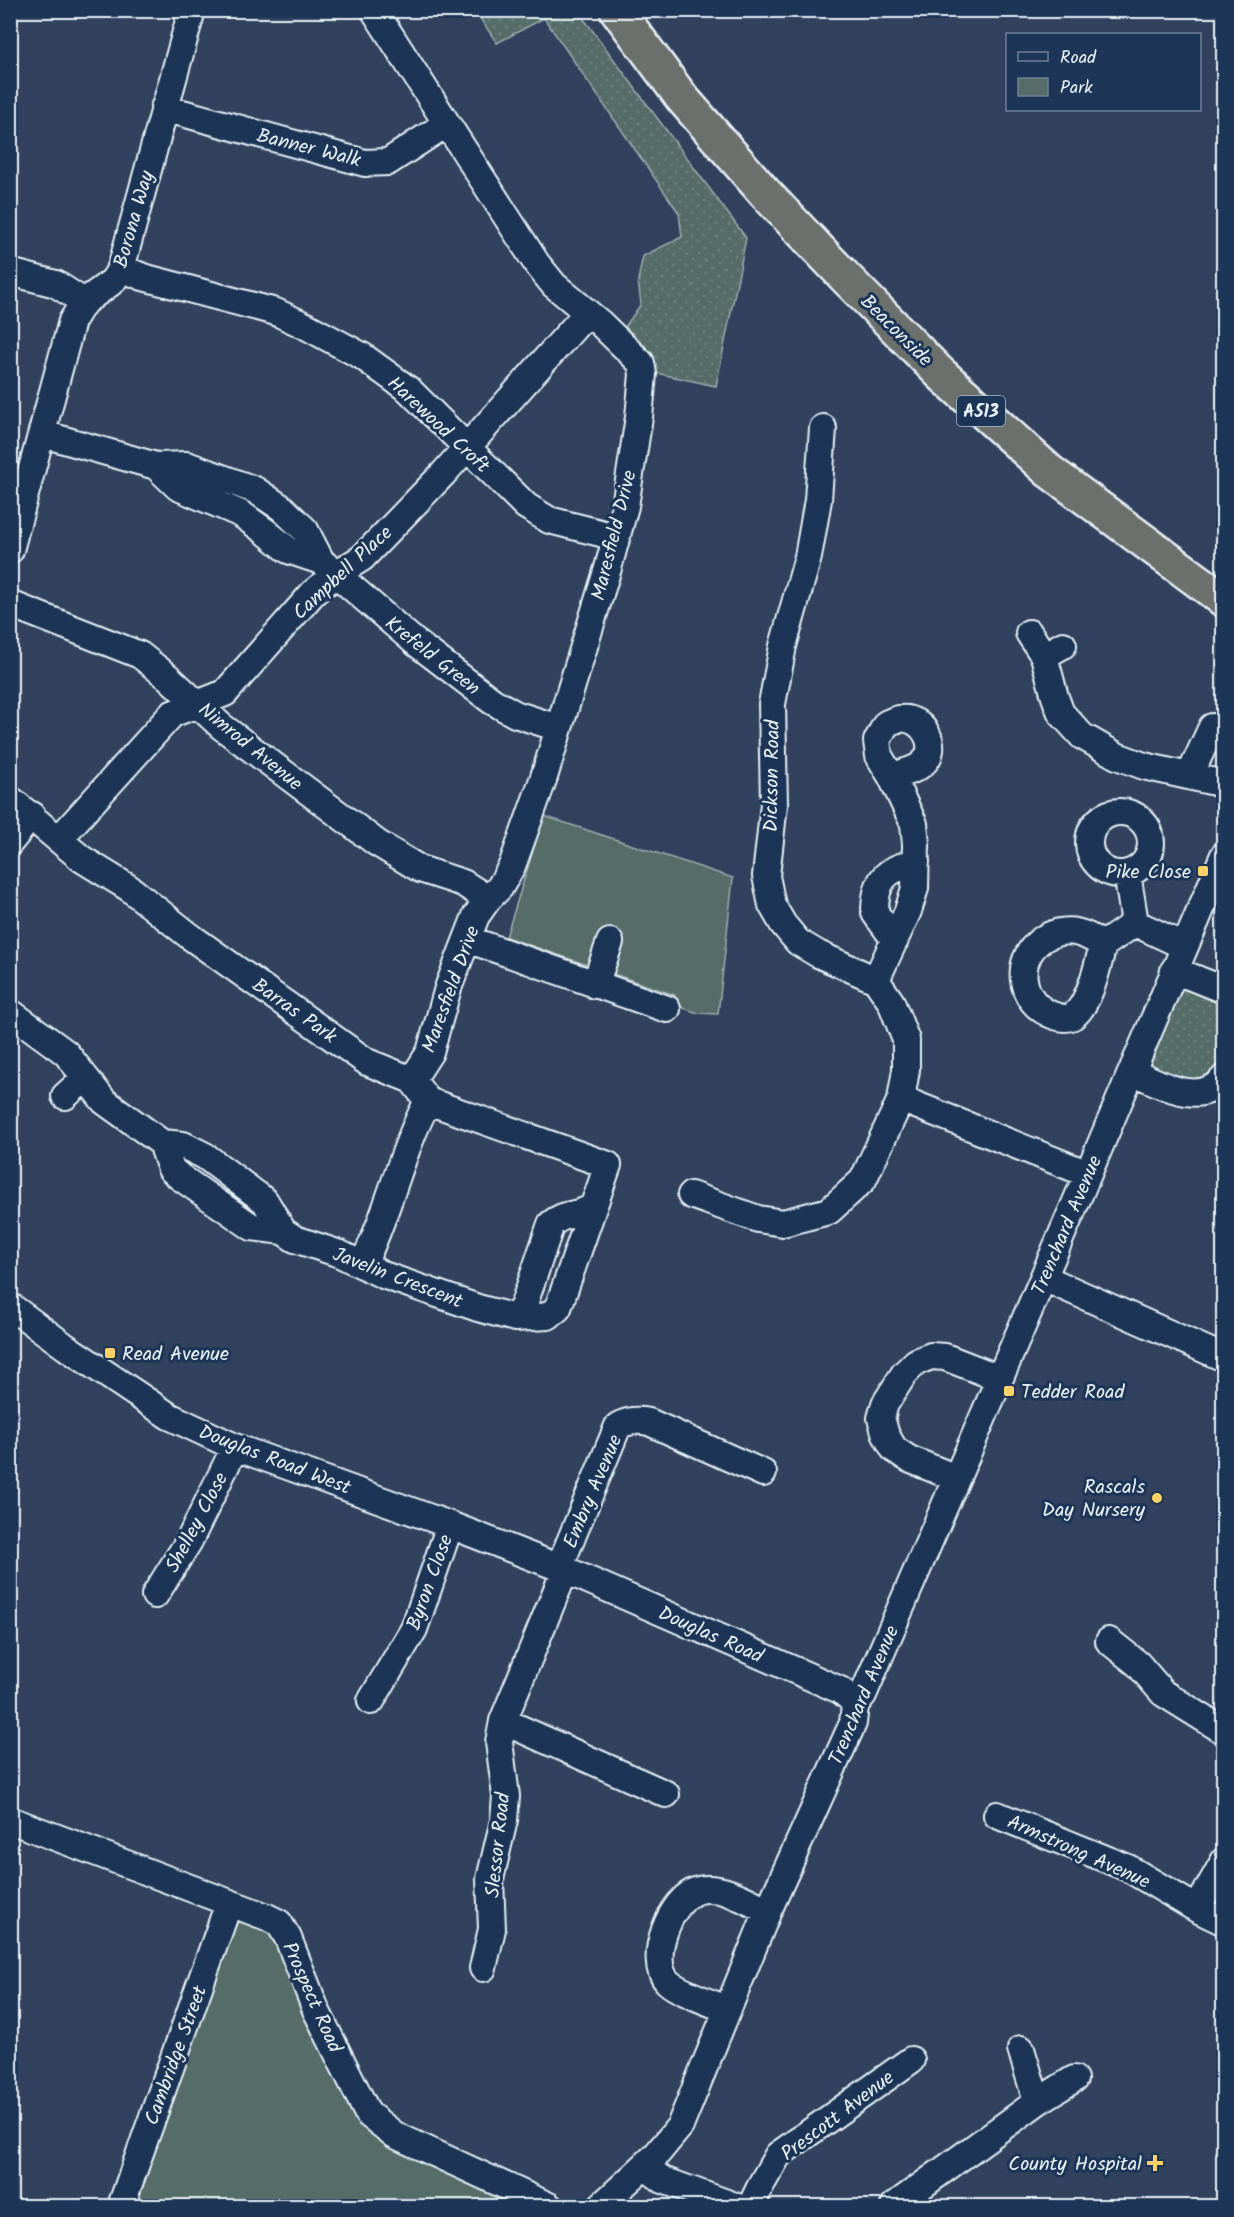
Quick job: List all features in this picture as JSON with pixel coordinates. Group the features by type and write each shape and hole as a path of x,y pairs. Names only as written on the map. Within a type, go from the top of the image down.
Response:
{"highway":[{"name":"Beaconside","path":"617,10 682,98 765,193 940,373 1013,440 1104,513 1224,600"}],"street":[{"name":"Borona Way","path":"10,550 72,321 84,302 113,282 121,268 192,10"},
{"name":"Maresfield Drive","path":"374,10 537,264 554,285 629,349 641,363 643,374 639,417 625,506 544,777 512,866 500,887 476,916 448,988 430,1052 412,1080"},
{"name":"Banner Walk","path":"164,108 365,164 388,162 446,124"},
{"name":"Harewood Croft","path":"121,268 143,277 276,312 362,356 409,390 526,506 549,520 616,537"},
{"path":"10,272 56,284 84,302"},
{"name":"Campbell Place","path":"60,838 172,714 225,693 313,593 328,568 362,558 466,448 587,313"},
{"name":"Dickson Road","path":"823,428 818,500 808,557 783,646 772,704 774,804 766,876 772,905 783,924 798,942 818,954 876,980"},
{"name":"Krefeld Green","path":"43,434 156,466 178,487 241,514 288,550 328,568 415,642 492,701 515,714 558,728"},
{"name":"Nimrod Avenue","path":"10,604 140,655 221,726 377,843 420,869 463,883 488,899"},
{"path":"1029,633 1053,650 1055,697 1061,713 1082,736 1117,756 1144,766 1224,784"},
{"path":"1190,775 1212,727"},
{"path":"691,1195 758,1219 783,1223 829,1211 863,1180 901,1099 906,1070 906,1040 895,1010 876,980 908,911 915,888 914,824 891,776"},
{"name":"Barras Park","path":"10,799 32,814 82,859 129,888 191,937 367,1062 412,1080"},
{"path":"10,842 32,814"},
{"name":"Trenchard Avenue","path":"601,2206 644,2166 680,2126 768,1911 853,1723 855,1705 863,1695 1224,855"},
{"path":"895,940 875,913 878,888 888,872 898,866 916,862"},
{"path":"1128,873 1135,923"},
{"path":"1135,923 1184,945"},
{"path":"1103,945 1135,923"},
{"path":"467,939 667,1009"},
{"path":"595,985 610,942"},
{"path":"1174,970 1224,990"},
{"name":"Javelin Crescent","path":"10,1012 66,1053 104,1101 162,1143 183,1145 205,1156 265,1201 283,1231 295,1239 363,1264 383,1275 507,1318 515,1318 523,1307 551,1224 561,1215 580,1214 591,1208 608,1165 428,1101"},
{"path":"1132,1071 1174,1090 1190,1093 1208,1091 1224,1078"},
{"path":"65,1096 85,1078"},
{"path":"363,1264 375,1240 400,1167 428,1101 412,1080"},
{"path":"901,1099 1088,1174"},
{"path":"1044,1278 1224,1358"},
{"name":"Douglas Road West","path":"10,1306 66,1347 169,1416 235,1447 564,1569"},
{"path":"956,1478 909,1459 894,1449 886,1435 881,1418 885,1404 904,1374 916,1362 931,1356 945,1357 999,1378"},
{"name":"Embry Avenue","path":"564,1569 564,1556 610,1442 618,1426 627,1421 649,1422 763,1473"},
{"name":"Shelley Close","path":"155,1595 189,1541 235,1447"},
{"name":"Byron Close","path":"371,1701 414,1629 450,1525"},
{"name":"Douglas Road","path":"564,1569 840,1690 855,1705"},
{"name":"Slessor Road","path":"483,1968 492,1929 490,1879 505,1812 506,1796 500,1742 503,1721 564,1569"},
{"path":"1109,1641 1138,1664 1163,1693 1224,1731"},
{"path":"503,1721 666,1794"},
{"name":"Armstrong Avenue","path":"997,1815 1128,1868 1197,1909 1224,1922"},
{"name":"Prospect Road","path":"10,1820 279,1923 288,1938 316,2010 368,2114 395,2135 549,2206"},
{"path":"1197,1909 1224,1861"},
{"path":"726,2009 668,1982 662,1970 660,1955 667,1921 681,1902 697,1890 714,1888 768,1911"},
{"name":"Cambridge Street","path":"121,2206 229,1903"},
{"path":"1021,2049 1037,2102"},
{"name":"Prescott Avenue","path":"751,2206 778,2155 911,2060"},
{"path":"894,2206 1037,2102 1074,2079"},
{"path":"644,2166 663,2180 735,2206"}],"green space":[{"path":"475,11 578,11 746,238 716,386 656,373 653,354 625,327 641,304 638,280 643,256 682,237 679,213 544,18 497,43"},
{"path":"544,816 733,878 718,1014 698,1013 672,1004 675,995 506,937"},
{"path":"1184,984 1223,1000 1223,1053 1215,1071 1195,1086 1151,1071 1147,1053 1173,993"},
{"path":"231,1915 269,1931 277,1939 364,2120 521,2206 128,2206"}],"place":[{"name":"Pike Close","path":"1203,871"},
{"name":"Read Avenue","path":"110,1353"},
{"name":"Tedder Road","path":"1009,1391"},
{"name":"Rascals Day Nursery","path":"1157,1498"},
{"name":"County Hospital","path":"1155,2163"}]}
